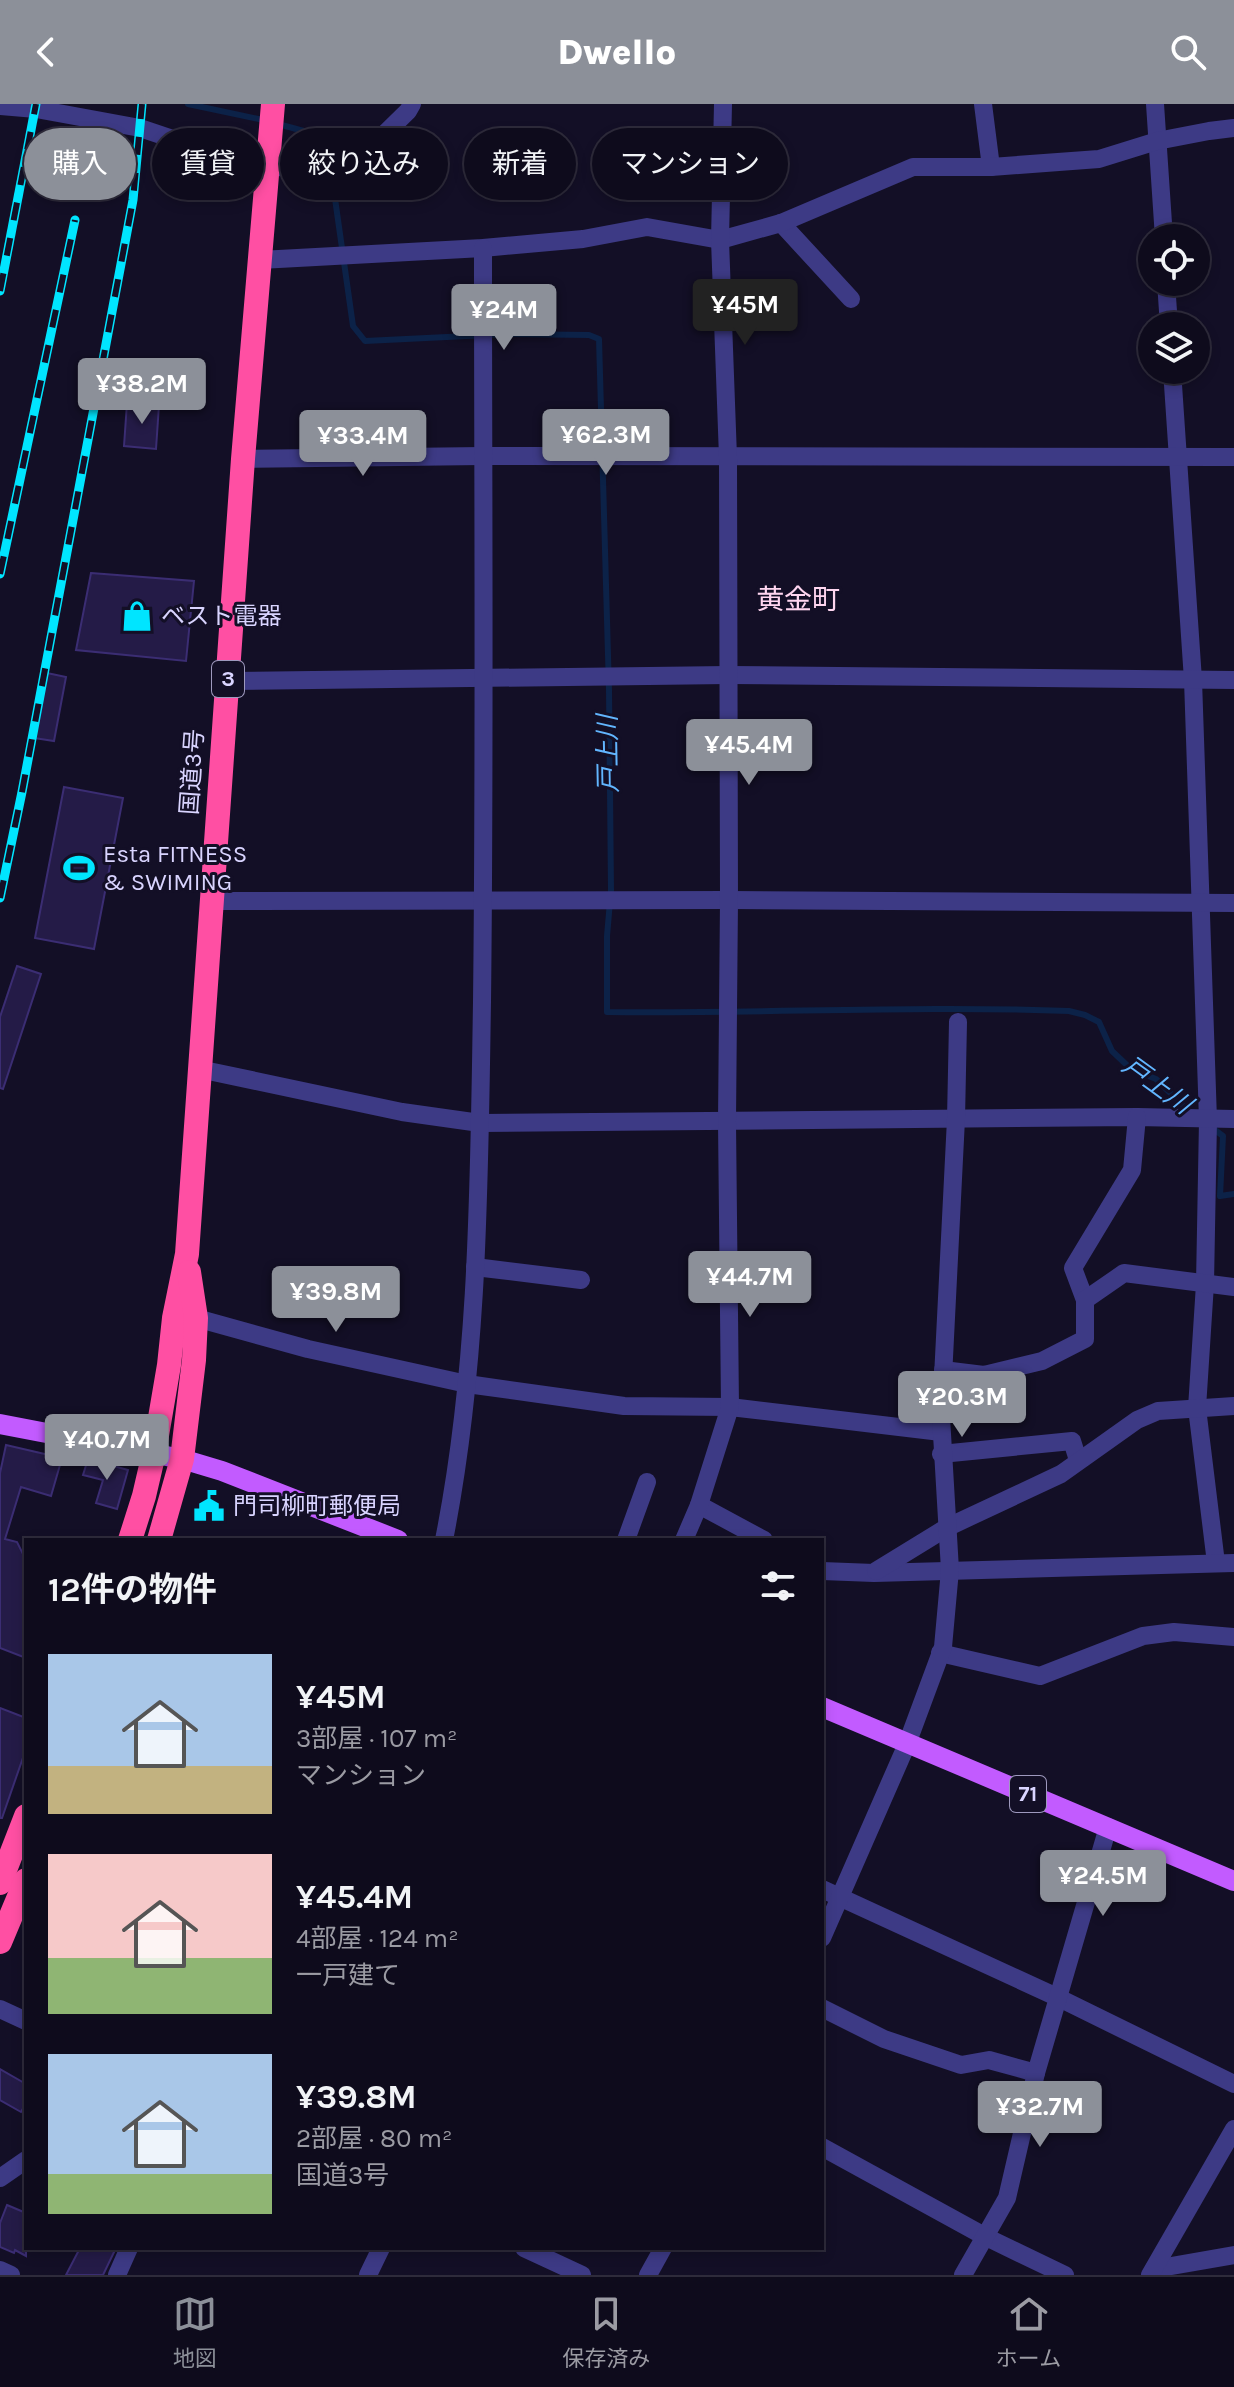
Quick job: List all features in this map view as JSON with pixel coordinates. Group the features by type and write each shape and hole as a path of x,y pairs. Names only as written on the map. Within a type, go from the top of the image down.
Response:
{"highway":[{"name":"国道3号","path":"131,1538 154,1453 187,1254 243,459 273,104"},
{"name":"国道3号","path":"160,1538 182,1459 196,1318 187,1254"},
{"path":"0,1883 24,1821"},
{"path":"0,1942 24,1885"}],"main road":[{"path":"0,1424 182,1459 222,1471 393,1538"},
{"name":"71","path":"824,1708 1234,1881"}],"street":[{"path":"0,106 36,109 140,128 241,162 269,167 339,168 355,163 412,104"},
{"path":"685,1538 699,1505 730,1407 728,457 720,240 723,104"},
{"path":"983,104 991,167"},
{"path":"1155,104 1163,224"},
{"path":"260,260 483,248 583,239 647,227 720,240 781,223 913,167 991,167 1099,159 1157,141 1234,128"},
{"path":"781,223 851,299"},
{"path":"444,1538 467,1384 480,1123 485,680 483,248"},
{"path":"824,1571 874,1573 1225,1563 1197,1408 1205,1284 1208,1120 1193,680 1173,384"},
{"path":"243,459 483,456 1234,457"},
{"path":"228,681 728,675 1234,680"},
{"path":"210,901 1234,903"},
{"path":"824,1934 907,1744 940,1653 946,1619 950,1570 941,1432 958,1022"},
{"path":"199,1069 402,1112 480,1123 1137,1117 1234,1119"},
{"path":"943,1370 984,1375 1042,1361 1085,1339 1085,1300 1073,1268 1132,1170 1137,1117"},
{"path":"475,1267 581,1280"},
{"path":"1085,1300 1124,1273 1234,1287"},
{"path":"196,1318 308,1349 467,1384 624,1406 730,1407 941,1432"},
{"path":"874,1573 946,1528 1061,1474 1137,1420 1158,1411 1234,1406"},
{"path":"941,1454 1072,1441 1078,1460"},
{"path":"627,1538 647,1482"},
{"path":"699,1505 760,1538"},
{"path":"940,1653 1040,1676 1143,1636 1174,1632 1234,1637"},
{"path":"963,2275 1007,2198 1036,2073 1108,1827"},
{"path":"824,1890 1059,1998 1234,2084"},
{"path":"0,2009 24,2020"},
{"path":"824,2009 884,2039 961,2065 989,2060 1036,2073"},
{"path":"1152,2272 1234,2129"},
{"path":"824,2148 986,2237 1065,2275"},
{"path":"0,2178 24,2161"},
{"path":"117,2275 128,2250"},
{"path":"368,2275 380,2250"},
{"path":"528,2250 582,2275"},
{"path":"648,2275 662,2250"},
{"path":"1152,2272 1234,2255"},
{"path":"0,2270 11,2275"}],"building":[{"path":"127,403 159,405 156,449 124,446"},
{"name":"ベスト電器","path":"91,573 194,581 186,661 76,650"},
{"path":"47,673 66,677 54,741 34,738"},
{"name":"Esta FITNESS & SWIMING","path":"64,787 123,798 94,949 35,938"},
{"path":"17,966 41,974 3,1089 0,1088 0,1017"},
{"path":"6,1445 62,1458 51,1496 21,1487 5,1539 17,1542 23,1554 24,1657 0,1648 0,1473"},
{"path":"88,1459 128,1470 117,1509 96,1503 103,1480 83,1475"},
{"path":"0,1708 24,1717 24,1755 0,1818"},
{"path":"0,2069 24,2083 24,2107 21,2112 0,2100"},
{"path":"7,2205 24,2212 26,2256 0,2247 0,2223"},
{"path":"79,2250 115,2250 103,2275 66,2275"}],"waterway":[{"name":"戸上川","path":"188,104 268,121"},
{"name":"戸上川","path":"278,124 311,133 328,149 353,326 365,341 508,334 589,335 599,339 609,690 611,890 607,936 607,1012 1069,1011 1099,1022 1112,1051 1131,1069 1156,1079 1192,1114"},
{"name":"戸上川","path":"1211,1127 1223,1136 1220,1196 1234,1194"}],"railway":[{"path":"0,291 36,104"},
{"path":"0,898 133,200 142,104"},
{"path":"0,574 75,220"}],"place":[{"name":"ベスト電器","path":"137,616"},
{"name":"Esta FITNESS & SWIMING","path":"79,868"},
{"name":"門司柳町郵便局","path":"209,1506"}],"district":[{"name":"黄金町","path":"798,599"}]}
